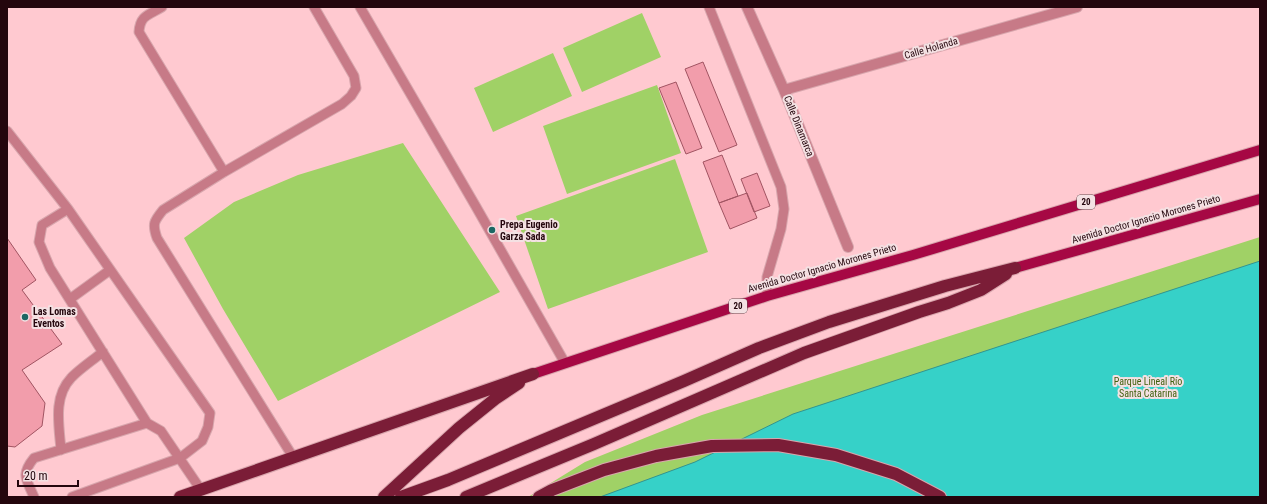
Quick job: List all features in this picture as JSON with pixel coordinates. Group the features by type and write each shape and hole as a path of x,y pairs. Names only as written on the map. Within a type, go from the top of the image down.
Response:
{"highway":[{"path":"401,497 448,480 759,348 828,322 945,286 1015,268"},
{"path":"466,497 594,444 804,353 981,290 1015,268"},
{"path":"180,497 533,374"},
{"name":"Avenida Doctor Ignacio Morones Prieto","path":"384,497 459,428 495,399 533,374"},
{"path":"539,497 552,490 604,470 656,456 712,446 778,445 836,455 896,474 940,497"}],"main road":[{"name":"Avenida Doctor Ignacio Morones Prieto","path":"533,374 565,362 767,296 920,252 1260,150"},
{"name":"Avenida Doctor Ignacio Morones Prieto","path":"1015,268 1260,199"}],"street":[{"name":"Calle Dinamarca","path":"747,7 784,90 848,247"},
{"name":"Calle Holanda","path":"784,90 1077,7"}],"lane":[{"path":"162,7 144,18 140,23 139,32 224,172"},
{"path":"294,457 157,238 153,228 157,217 163,210 224,172 319,119 352,96 356,88 354,76 314,7"},
{"path":"360,7 565,362"},
{"path":"708,7 781,187 784,208 781,229 768,277 767,296"},
{"path":"7,131 68,210 210,413 208,427 202,440 180,458 72,497"},
{"path":"68,210 42,225 39,242 50,268 147,423 161,431 201,490"},
{"path":"70,299 110,270"},
{"path":"61,450 58,410 61,394 71,377 103,352"},
{"path":"34,497 25,476 27,467 34,458 147,423"}],"green space":[{"path":"642,13 661,57 582,92 563,48"},
{"path":"553,53 572,96 493,132 474,88"},
{"path":"657,85 681,153 567,194 543,126"},
{"path":"403,143 500,292 278,401 223,309 184,238 234,202 298,175"},
{"path":"675,159 708,252 548,309 516,216"},
{"name":"Parque Lineal Río Santa Catarina","path":"1260,237 1260,497 528,497 585,462 702,415"}],"water":[{"name":"Parque Lineal Río Santa Catarina","path":"1260,261 1260,497 600,497 695,462 793,414"}],"building":[{"path":"703,62 737,145 719,152 685,69"},
{"path":"676,82 702,148 686,154 659,88"},
{"path":"722,155 738,196 719,203 703,162"},
{"path":"757,173 770,206 754,212 741,179"},
{"path":"747,193 757,218 730,229 719,203"},
{"name":"Las Lomas Eventos","path":"7,238 36,280 22,290 62,344 22,370 45,403 42,426 15,447 7,446"}],"place":[{"name":"Prepa Eugenio Garza Sada","path":"492,230"},
{"name":"Las Lomas Eventos","path":"25,317"}]}
